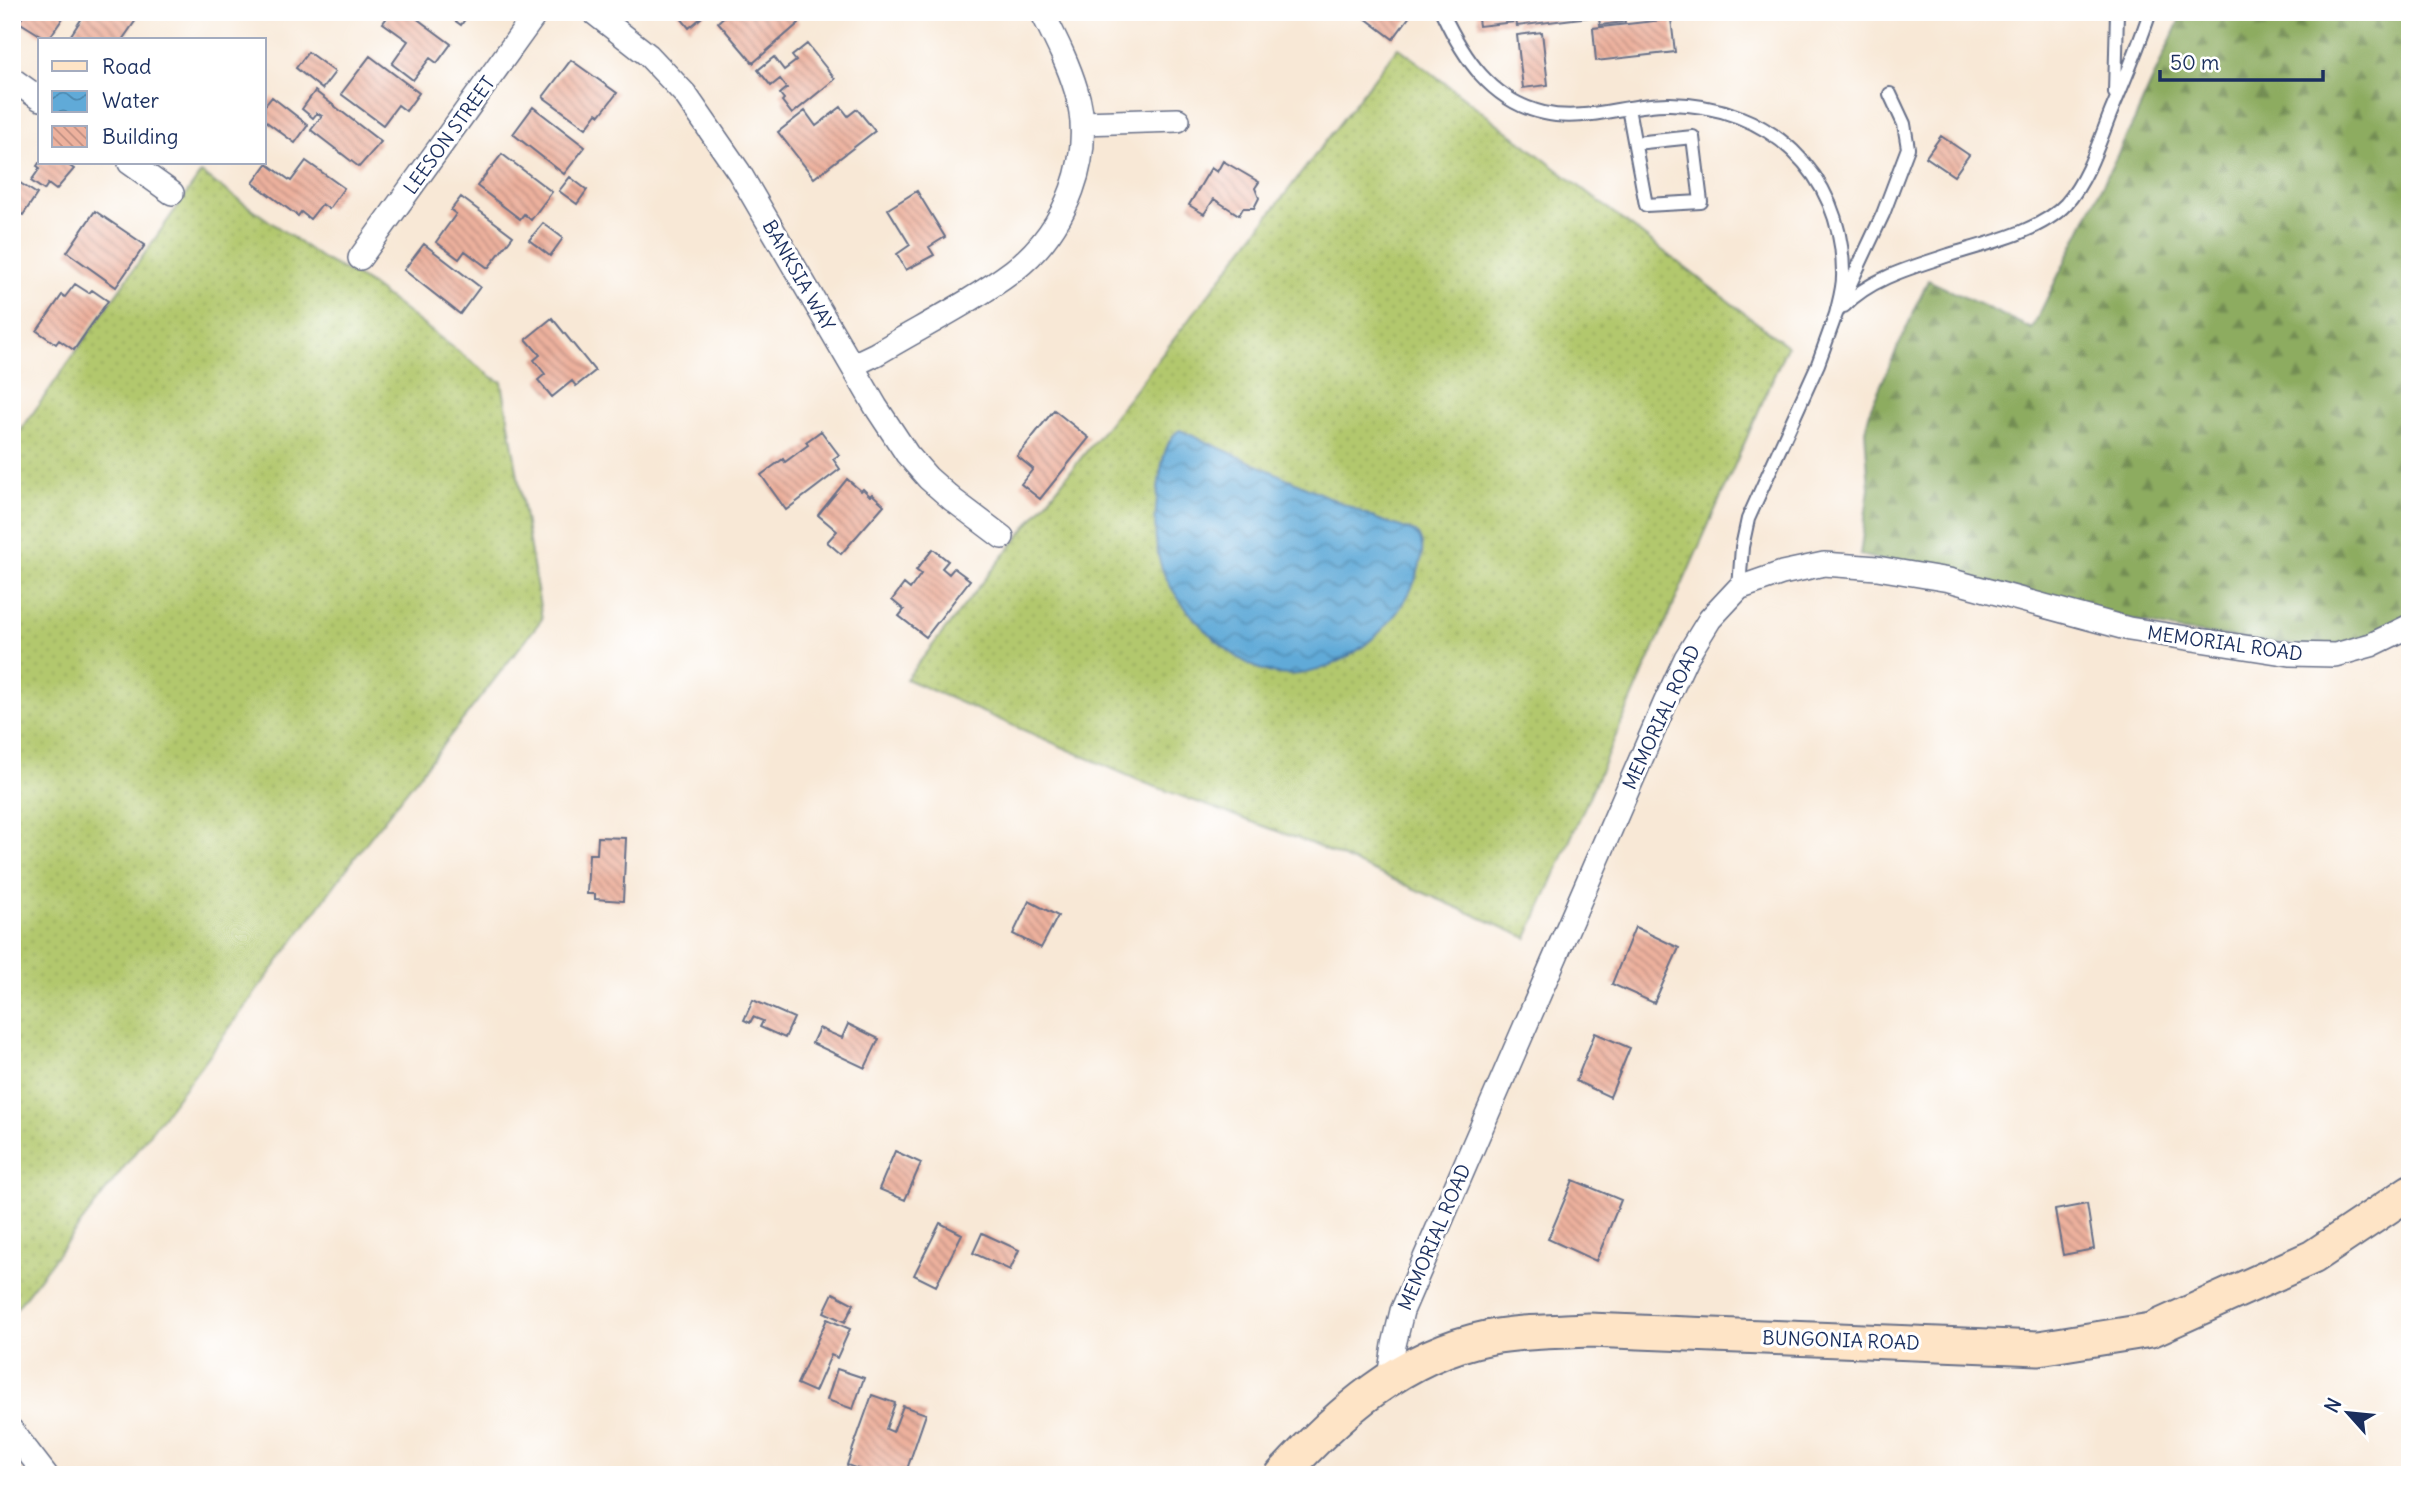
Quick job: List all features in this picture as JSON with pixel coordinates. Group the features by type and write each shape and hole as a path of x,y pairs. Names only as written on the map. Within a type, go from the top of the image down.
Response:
{"street":[{"name":"LEESON STREET","path":"360,258 537,12"},
{"name":"BANKSIA WAY","path":"593,12 648,55 685,94 740,172 876,407 908,454 945,493 1002,537"},
{"path":"853,365 974,296 1013,270 1039,246 1059,218 1076,180 1082,123 1077,93 1065,58 1042,12"},
{"path":"12,79 38,98"},
{"path":"1082,123 1178,120"},
{"path":"131,164 172,193"},
{"name":"MEMORIAL ROAD","path":"1390,1378 1402,1311 1666,701 1686,658 1710,619 1739,588 1782,573 1824,564 1877,568 1949,580 2129,629 2290,654 2335,655 2371,645 2410,625"},
{"name":"BUNGONIA ROAD","path":"1282,1475 1350,1406 1390,1378 1442,1351 1488,1338 1537,1332 1589,1330 2039,1348 2151,1330 2313,1257 2410,1192"},
{"path":"12,1432 46,1475"}],"lane":[{"path":"1443,12 1459,47 1477,72 1521,105 1544,113 1571,116 1666,103 1699,105 1729,113 1782,139 1815,177 1832,207 1844,274 1836,314"},
{"path":"2114,104 2117,12"},
{"path":"1836,314 1851,298 1884,279 2013,234 2041,222 2066,204 2081,180 2150,12"},
{"path":"1739,588 1742,547 1748,519 1818,364 1836,314 1883,214 1908,148 1904,124 1890,94"},
{"path":"1628,108 1634,143 1646,205 1701,202 1693,137 1634,143"}],"green space":[{"path":"2183,12 2410,12 2410,616 2346,645 2310,647 2175,630 1860,555 1869,488 1865,430 1871,407 1928,280 2032,329 2135,119"},
{"path":"1398,47 1787,346 1527,938 1307,842 1145,783 906,679 1131,395"},
{"path":"201,173 323,259 367,282 502,382 542,619 365,844 208,1057 12,1314 12,443"}],"water":[{"path":"1180,430 1377,519 1416,532 1422,546 1418,572 1398,612 1382,630 1344,659 1322,669 1300,674 1278,674 1243,661 1203,628 1168,581 1158,555 1156,541 1156,509 1162,465 1169,443"}],"building":[{"path":"26,12 67,12 49,38 45,38 19,22"},
{"path":"86,12 124,12 136,20 123,38 76,38 71,35"},
{"path":"391,12 408,12 451,44 437,63 430,58 413,80 392,64 408,41 383,23"},
{"path":"443,12 470,12 461,25"},
{"path":"676,12 708,12 689,28"},
{"path":"729,12 791,12 799,23 753,63 718,22"},
{"path":"1357,12 1413,12 1393,39"},
{"path":"1477,12 1513,12 1514,22 1479,26"},
{"path":"1515,12 1597,12 1597,16 1517,26"},
{"path":"1598,12 1623,12 1625,22 1600,25"},
{"path":"1671,19 1675,52 1596,61 1593,28"},
{"path":"1542,32 1548,85 1523,88 1517,35"},
{"path":"807,44 835,79 792,114 780,94 787,88 780,79 771,86 758,70 774,57 784,70 796,61 792,56"},
{"path":"308,52 335,72 322,89 296,68"},
{"path":"370,56 419,93 406,111 398,105 383,125 341,94"},
{"path":"571,60 617,93 586,128 543,97"},
{"path":"315,91 381,142 359,167 311,130 322,116 317,113 313,118 302,109"},
{"path":"272,97 308,125 295,143 266,121 266,104"},
{"path":"533,107 585,147 564,174 513,134"},
{"path":"841,107 848,116 857,109 875,131 814,178 778,132 805,111 816,126"},
{"path":"1941,136 1969,155 1954,176 1926,157"},
{"path":"502,154 552,192 531,220 524,214 520,219 477,186"},
{"path":"306,161 344,188 329,209 322,204 310,219 301,212 298,216 253,183 267,164 291,181"},
{"path":"1223,161 1259,182 1255,188 1259,198 1254,208 1243,208 1239,215 1214,199 1204,214 1189,205 1211,168 1217,172"},
{"path":"66,164 74,169 56,190 48,184 44,190 31,181 40,168 37,166"},
{"path":"570,177 587,190 577,204 559,191"},
{"path":"17,181 37,194 23,215 19,213 16,218 12,216 12,207 18,197 12,194 12,188"},
{"path":"917,191 945,237 929,247 934,255 906,270 897,254 910,245 888,209"},
{"path":"461,197 513,236 488,268 465,251 459,259 436,242 456,214 451,210"},
{"path":"95,211 145,245 116,287 67,252"},
{"path":"543,223 563,238 550,256 529,240"},
{"path":"424,244 480,287 460,314 404,270"},
{"path":"75,284 89,293 92,290 108,301 74,350 59,340 56,344 37,331 62,295 65,297"},
{"path":"552,318 595,371 576,386 572,381 552,397 538,380 545,374 534,360 540,355 526,339"},
{"path":"1054,410 1089,438 1040,499 1021,484 1033,469 1017,456"},
{"path":"821,431 839,455 833,459 840,469 786,510 761,475 783,459 785,462 808,445 806,442"},
{"path":"847,479 861,491 863,489 870,496 872,494 884,505 841,554 827,542 837,531 818,515"},
{"path":"933,549 948,561 942,568 949,574 954,568 970,580 926,637 899,616 904,610 892,600 904,584 910,589 921,574 916,570"},
{"path":"598,837 626,838 623,901 595,899 595,894 587,894 589,854 597,854"},
{"path":"1029,901 1058,916 1041,948 1013,934"},
{"path":"1635,927 1679,948 1654,1003 1612,984"},
{"path":"753,1000 794,1018 785,1038 760,1027 763,1021 753,1017 750,1023 744,1020"},
{"path":"848,1024 879,1039 865,1068 812,1043 819,1028 842,1038"},
{"path":"1595,1033 1630,1048 1610,1097 1576,1081"},
{"path":"895,1151 921,1163 905,1200 879,1189"},
{"path":"1573,1180 1621,1200 1596,1261 1548,1239"},
{"path":"2087,1204 2094,1249 2063,1255 2055,1210"},
{"path":"940,1223 962,1234 936,1286 914,1275"},
{"path":"982,1233 1019,1250 1010,1270 973,1253"},
{"path":"833,1293 854,1304 845,1322 824,1312"},
{"path":"827,1319 850,1329 837,1358 831,1355 815,1392 797,1384"},
{"path":"837,1369 864,1378 853,1409 827,1400"},
{"path":"872,1395 895,1403 886,1429 893,1432 903,1406 926,1414 905,1475 874,1475 847,1465"}]}
